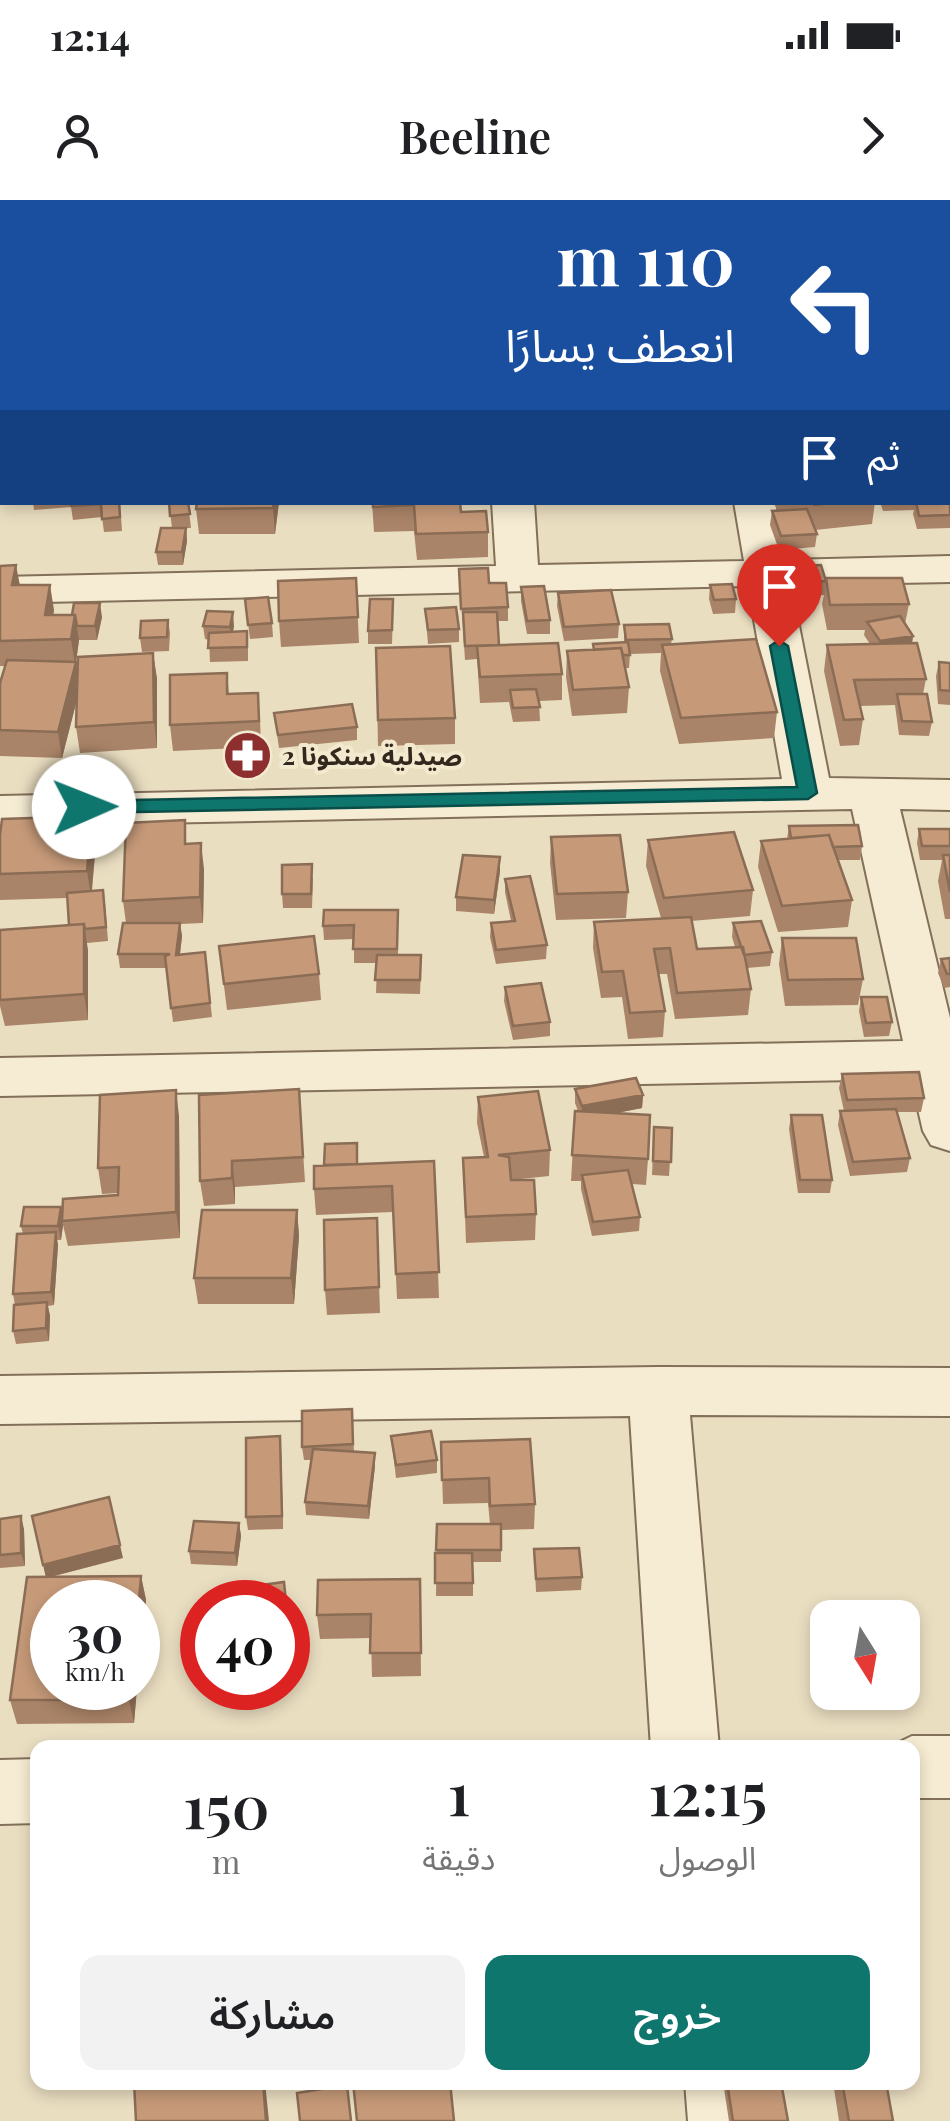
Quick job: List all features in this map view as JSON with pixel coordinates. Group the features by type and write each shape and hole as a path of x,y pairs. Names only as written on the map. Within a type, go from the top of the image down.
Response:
{"street":[{"path":"514,505 518,578"},
{"path":"754,505 808,793"},
{"path":"0,590 950,569"},
{"path":"0,810 808,793 950,795"},
{"path":"873,796 942,1059 950,1132"},
{"path":"0,1077 942,1059"},
{"path":"658,1391 684,1740"},
{"path":"0,1400 658,1391 950,1392"},
{"path":"920,1768 950,1766"},
{"path":"0,1792 30,1791"},
{"path":"723,2090 726,2121"}],"building":[{"path":"101,505 119,505 120,517 102,519"},
{"path":"169,505 188,505 190,514 170,516"},
{"path":"197,505 274,505 273,508 196,509"},
{"path":"414,505 460,505 461,512 486,511 488,532 416,534"},
{"path":"917,505 950,505 950,515 919,516"},
{"path":"807,509 817,534 781,536 772,511"},
{"path":"161,528 186,528 182,552 156,552"},
{"path":"16,565 12,585 50,585 45,615 75,615 71,639 0,641 0,566"},
{"path":"821,565 826,581 805,582 800,566"},
{"path":"488,568 489,583 506,583 508,607 461,609 459,569"},
{"path":"356,578 358,617 279,621 278,581"},
{"path":"826,578 902,578 909,604 830,605"},
{"path":"732,584 736,599 714,600 710,585"},
{"path":"544,586 550,620 527,621 521,587"},
{"path":"611,590 619,624 564,627 558,593"},
{"path":"268,597 272,623 248,625 245,599"},
{"path":"370,599 393,599 392,630 368,631"},
{"path":"74,603 100,603 95,626 77,626 72,615"},
{"path":"456,607 459,629 428,630 425,609"},
{"path":"207,611 233,612 230,627 203,626"},
{"path":"463,612 497,612 499,645 465,646"},
{"path":"900,616 913,636 880,641 867,622"},
{"path":"168,620 167,637 140,638 141,621"},
{"path":"669,624 672,639 626,640 624,625"},
{"path":"247,631 247,647 208,648 209,633"},
{"path":"756,639 777,712 681,718 662,645"},
{"path":"628,642 630,655 623,655 621,648 594,650 593,644"},
{"path":"558,643 562,674 480,677 477,646"},
{"path":"917,643 926,679 854,680 863,719 844,720 827,645"},
{"path":"450,646 455,718 378,720 376,648"},
{"path":"621,648 629,687 573,690 567,651"},
{"path":"153,653 154,722 76,727 78,657"},
{"path":"7,660 76,662 58,732 0,730 0,683"},
{"path":"939,662 950,663 950,691 940,690"},
{"path":"227,673 227,694 258,693 259,721 170,725 170,675"},
{"path":"536,689 540,707 513,708 510,690"},
{"path":"897,694 927,694 932,722 902,721"},
{"path":"352,704 357,727 278,735 274,713"},
{"path":"92,816 87,871 0,874 2,819"},
{"path":"185,820 185,844 201,843 200,897 123,901 126,823"},
{"path":"858,825 862,846 833,847 829,835 791,838 789,826"},
{"path":"919,829 950,829 950,846 922,846"},
{"path":"734,832 753,890 664,898 648,840"},
{"path":"620,835 628,892 557,894 551,837"},
{"path":"829,835 852,900 782,906 761,841"},
{"path":"463,855 500,857 494,900 456,897"},
{"path":"943,855 950,855 950,892"},
{"path":"312,864 311,894 282,894 282,865"},
{"path":"530,876 547,945 496,950 491,923 515,921 505,879"},
{"path":"103,890 106,927 85,929 84,924 69,925 67,893"},
{"path":"324,910 398,910 397,949 353,949 354,925 323,926"},
{"path":"691,917 697,949 743,947 751,989 677,993 670,948 654,949 665,1011 630,1013 623,971 602,972 594,922"},
{"path":"761,921 772,952 744,955 733,923"},
{"path":"123,923 180,923 176,955 205,952 210,1003 171,1008 165,956 170,954 118,954"},
{"path":"84,924 84,994 0,1000 0,930"},
{"path":"314,936 319,974 224,984 219,946"},
{"path":"782,938 856,938 863,979 788,980"},
{"path":"377,955 421,955 420,980 375,980"},
{"path":"950,958 950,974 947,974 941,959"},
{"path":"541,983 550,1022 513,1026 505,987"},
{"path":"861,997 887,997 892,1022 866,1023"},
{"path":"919,1072 924,1098 847,1100 842,1074"},
{"path":"636,1078 643,1095 582,1106 575,1089"},
{"path":"299,1089 303,1157 232,1161 232,1178 200,1181 199,1095"},
{"path":"176,1090 176,1212 62,1221 63,1199 118,1195 119,1167 98,1168 100,1095"},
{"path":"538,1091 550,1150 498,1155 509,1157 511,1180 534,1180 536,1214 466,1217 463,1158 488,1157 478,1097"},
{"path":"896,1109 910,1158 853,1162 840,1111"},
{"path":"575,1111 650,1115 648,1159 572,1155"},
{"path":"791,1115 822,1115 832,1180 800,1180"},
{"path":"654,1127 672,1128 671,1162 653,1161"},
{"path":"357,1143 357,1164 324,1165 325,1144"},
{"path":"434,1161 439,1272 396,1274 392,1186 314,1189 314,1166"},
{"path":"628,1170 640,1217 593,1222 582,1175"},
{"path":"24,1207 61,1207 58,1226 21,1226"},
{"path":"202,1210 297,1210 291,1278 194,1278"},
{"path":"377,1218 379,1287 325,1290 324,1220"},
{"path":"56,1232 51,1292 13,1294 17,1234"},
{"path":"47,1302 46,1328 13,1331 14,1305"},
{"path":"352,1409 353,1444 302,1447 302,1411"},
{"path":"431,1431 437,1460 396,1465 391,1436"},
{"path":"280,1436 282,1516 246,1517 246,1438"},
{"path":"530,1439 535,1504 490,1506 489,1478 442,1480 441,1442"},
{"path":"313,1449 375,1453 368,1506 305,1502"},
{"path":"109,1497 120,1545 43,1565 32,1516"},
{"path":"21,1516 21,1553 0,1555 0,1519"},
{"path":"194,1521 239,1523 235,1553 189,1551"},
{"path":"437,1524 501,1524 501,1550 436,1550"},
{"path":"579,1548 582,1577 536,1579 534,1549"},
{"path":"435,1553 472,1553 473,1583 435,1583"},
{"path":"141,1576 141,1580 30,1580 30,1700 10,1700 27,1577"},
{"path":"420,1579 421,1653 370,1653 371,1614 317,1615 318,1580"},
{"path":"134,2090 264,2090 266,2121 136,2121"},
{"path":"348,2090 351,2121 300,2121 297,2093"},
{"path":"354,2090 451,2090 454,2121 357,2121"},
{"path":"728,2090 782,2090 788,2121 733,2121"},
{"path":"843,2090 887,2090 893,2121 849,2121"}],"place":[{"name":"صيدلية سنكونا 2","path":"247,756"}],"route":[{"path":"84,807 808,793 779,646"}]}
